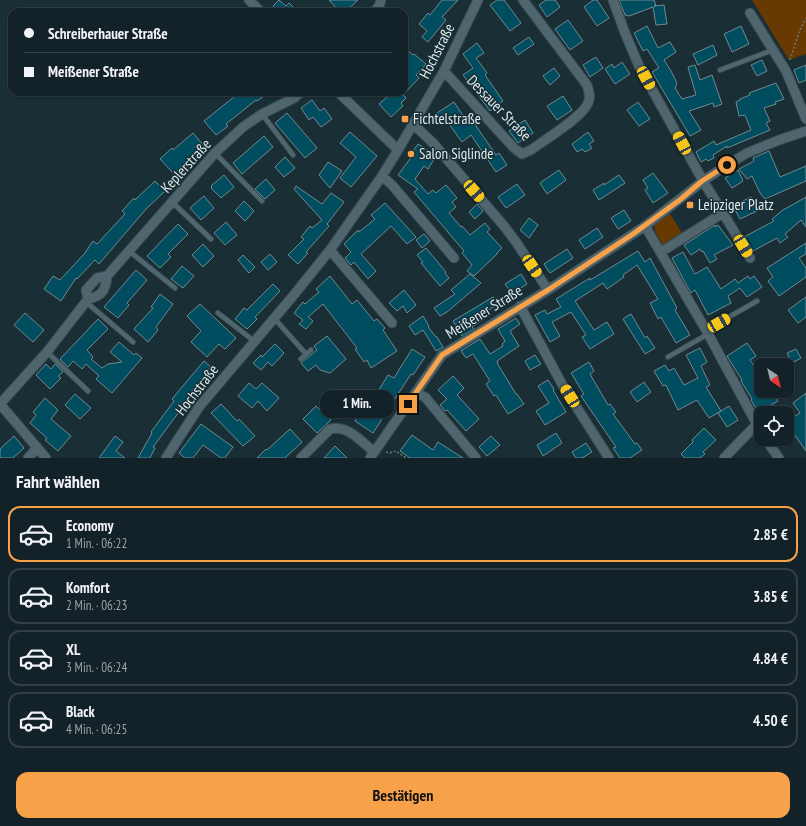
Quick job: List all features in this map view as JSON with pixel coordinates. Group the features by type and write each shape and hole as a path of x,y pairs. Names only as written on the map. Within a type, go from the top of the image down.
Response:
{"street":[{"path":"249,0 257,8"},
{"name":"Hochstraße","path":"166,458 199,407 330,250 382,176 444,71 478,0"},
{"name":"Dessauer Straße","path":"444,71 514,148 522,154 531,150 580,114 588,104 590,96 587,85 523,0"},
{"path":"613,0 624,33 639,66 702,181 750,258"},
{"path":"750,13 786,71 806,118"},
{"name":"Keplerstraße","path":"87,300 86,290 97,278 107,276 215,153 243,126 296,96"},
{"path":"342,96 398,150"},
{"path":"413,124 433,144 504,226 548,290"},
{"name":"Meißener Straße","path":"374,453 442,355 548,290 645,226 702,181 748,153 806,131"},
{"path":"382,176 392,185 454,258"},
{"path":"661,252 723,213"},
{"path":"645,226 707,332 754,420"},
{"path":"330,250 392,323"},
{"name":"Keplerstraße","path":"0,404 47,352 87,300 98,297 107,286 107,276"},
{"path":"520,306 564,386 609,458"},
{"path":"416,392 425,397 476,458"},
{"path":"0,404 46,458"},
{"path":"301,458 330,429 336,427 349,432 374,453"},
{"path":"724,458 754,433"},
{"path":"770,446 779,458"},
{"path":"28,458 37,448"}],"lane":[{"path":"720,70 773,50"},
{"path":"262,114 293,155"},
{"path":"215,153 262,201"},
{"path":"172,202 211,239"},
{"path":"128,251 175,288"},
{"path":"87,300 133,342"},
{"path":"668,356 757,301"},
{"path":"218,313 254,341"},
{"path":"274,318 306,354"},
{"path":"300,359 312,350"},
{"path":"47,352 88,391"}],"path":[{"path":"786,71 799,32 806,18"},
{"path":"374,453 389,453 396,451 406,458"}],"shaded area":[{"path":"752,0 806,0 806,54 789,60"},
{"path":"670,214 682,233 663,245 655,231 655,223"}],"building":[{"path":"279,0 286,6 289,3 294,8 275,8 273,6"},
{"path":"329,0 358,0 349,8 336,8"},
{"path":"442,0 458,0 442,17 446,20 428,42 422,37 427,31 419,24 428,13 430,15"},
{"path":"497,0 504,0 521,23 510,31 490,5"},
{"path":"546,0 555,0 560,7 547,17 539,5"},
{"path":"593,0 597,0 609,18 597,26 584,7"},
{"path":"619,0 654,0 656,6 664,5 667,24 656,25 653,7 629,16 625,15"},
{"path":"568,20 583,41 570,50 555,29"},
{"path":"647,26 658,48 670,42 676,52 664,60 677,83 675,88 682,99 696,95 688,67 695,65 700,80 712,75 722,104 714,107 713,103 689,111 701,130 690,136 652,72 659,68 647,49 643,51 634,33"},
{"path":"741,26 749,44 732,52 724,34"},
{"path":"529,37 534,44 518,55 513,48"},
{"path":"477,43 484,53 476,58 487,73 485,75 503,101 490,111 463,75 473,68 463,54"},
{"path":"713,45 717,55 698,65 693,54"},
{"path":"408,51 426,64 416,75 419,78 408,90"},
{"path":"596,57 603,68 590,77 583,65"},
{"path":"762,60 767,71 757,76 751,65"},
{"path":"622,62 630,74 615,84 605,69 612,64 614,68"},
{"path":"806,65 806,80 799,83 794,70"},
{"path":"554,68 560,76 550,85 543,76"},
{"path":"776,83 784,99 775,102 776,104 764,108 770,121 766,123 770,130 727,148 727,146 713,155 714,158 708,161 706,159 701,162 696,152 714,141 716,145 751,130 745,115 739,116 736,102 750,95 749,93"},
{"path":"235,96 264,96 257,101 256,100 226,124 228,126 216,135 204,121"},
{"path":"388,96 404,96 406,98 401,103 403,106 391,117 379,104"},
{"path":"563,96 572,110 557,120 547,106"},
{"path":"312,100 320,111 324,108 332,119 321,127 313,117 309,120 301,108"},
{"path":"454,102 466,120 470,117 496,155 499,153 507,165 496,172 471,135 462,142 446,120 443,122 437,113"},
{"path":"638,102 650,119 639,126 627,110"},
{"path":"287,113 317,148 305,158 275,123"},
{"path":"525,120 533,133 518,143 509,131"},
{"path":"350,132 377,156 351,187 340,178 356,157 340,143"},
{"path":"588,132 594,141 589,144 592,148 585,152 582,149 577,152 572,144"},
{"path":"193,133 204,146 174,174 160,159 172,148 173,150"},
{"path":"264,136 273,147 242,174 233,163"},
{"path":"418,144 436,156 428,169 424,166 415,179 428,194 433,190 436,193 446,185 457,198 452,202 456,207 449,213 461,227 462,226 470,235 485,223 490,229 487,232 502,248 474,276 467,271 472,265 462,253 464,251 414,192 418,189 398,175 413,155 411,154"},
{"path":"769,151 780,177 806,166 806,181 765,199 760,193 752,176 747,179 739,169 754,161 753,158"},
{"path":"285,157 295,168 284,177 275,167"},
{"path":"328,162 342,171 330,188 319,175"},
{"path":"559,170 566,180 547,194 540,183"},
{"path":"738,170 743,181 732,188 725,178"},
{"path":"653,173 668,193 653,203 645,190 648,188 643,180"},
{"path":"224,175 234,187 221,198 211,188 211,186"},
{"path":"619,175 625,183 599,200 593,190"},
{"path":"266,179 275,190 265,199 255,189"},
{"path":"155,181 165,191 146,209 99,264 95,260 77,279 76,278 61,301 44,289 53,276 60,280 85,253 93,241 97,244 125,214 122,211 134,198 135,200"},
{"path":"517,184 525,195 506,208 498,197"},
{"path":"296,186 322,204 331,193 344,202 327,224 329,226 306,252 308,253 298,264 288,255 304,239 301,237 310,226 312,228 322,220 294,189"},
{"path":"204,196 214,208 201,220 190,208"},
{"path":"751,197 757,211 740,219 733,206"},
{"path":"806,197 806,227 801,220 785,234 788,237 780,243 777,238 753,251 744,237 774,221 772,219 784,209"},
{"path":"244,201 254,211 245,221 235,211"},
{"path":"385,203 416,237 407,244 391,226 361,254 376,271 368,279 354,262 351,265 345,258 351,252 344,244 358,230 359,232 375,219 371,215"},
{"path":"477,204 483,211 475,219 469,212"},
{"path":"624,210 631,221 618,229 611,218"},
{"path":"529,218 538,225 529,238 520,230"},
{"path":"226,222 237,235 225,245 214,233"},
{"path":"178,224 188,234 168,254 171,257 160,268 147,256"},
{"path":"715,225 715,227 718,225 733,245 714,255 717,259 710,263 703,251 702,252 700,249 691,255 684,245"},
{"path":"597,228 603,237 585,249 579,240"},
{"path":"424,234 430,241 422,248 416,240"},
{"path":"806,243 806,254 799,258 806,268 806,277 779,296 768,281 773,277 767,268"},
{"path":"203,244 214,256 203,267 192,255"},
{"path":"426,248 446,272 445,273 449,278 440,286 421,263 423,262 417,255"},
{"path":"567,249 573,258 550,273 544,264"},
{"path":"638,251 645,262 650,258 677,308 675,310 690,335 676,343 661,317 658,319 650,303 658,299 637,265 623,275 624,277 607,289 603,283 575,301 594,330 607,322 614,334 590,349 582,337 586,335 571,312 552,322 560,336 550,342 535,315 545,310 547,314 561,307 556,299"},
{"path":"683,252 695,274 707,267 721,289 735,279 738,283 748,276 750,279 754,276 762,287 747,297 740,288 728,296 731,303 708,315 695,290 691,293 672,258"},
{"path":"270,254 277,262 268,270 261,262"},
{"path":"243,255 255,267 249,273 238,260"},
{"path":"182,266 194,276 183,288 171,279"},
{"path":"136,270 147,280 127,303 129,305 118,318 104,307"},
{"path":"470,274 481,283 447,312 440,316 434,308 455,294 451,290"},
{"path":"521,274 527,284 512,294 505,284"},
{"path":"330,276 352,304 357,300 374,321 377,319 385,328 383,330 397,351 371,368 367,360 364,362 355,349 357,348 323,304 308,317 313,321 306,329 299,324 303,320 294,313 303,302 305,304 319,292 316,289"},
{"path":"273,284 280,291 255,317 257,319 247,329 235,319 244,308 247,310"},
{"path":"404,290 416,305 407,313 403,306 397,311 389,303"},
{"path":"160,294 173,304 156,327 158,330 148,342 134,329 153,308 151,307"},
{"path":"493,297 498,304 481,315 484,319 472,327 474,329 462,336 453,321"},
{"path":"806,297 806,317 798,323 788,310"},
{"path":"200,304 236,338 225,349 219,344 207,357 191,342 201,331 187,316"},
{"path":"25,313 44,330 33,342 14,325"},
{"path":"631,314 645,338 647,336 655,348 645,354 623,319"},
{"path":"423,316 429,326 428,327 443,347 436,351 423,330 415,335 409,326"},
{"path":"516,318 520,324 510,331 519,346 497,361 516,394 524,404 508,414 496,395 494,396 486,384 490,381 473,354 466,358 461,351 480,339 490,354 503,346 502,344 505,341 498,329"},
{"path":"98,319 108,329 87,350 93,357 91,359 102,368 108,364 122,362 110,352 119,342 134,355 136,353 142,358 112,393 96,379 99,376 86,364 82,369 73,361 68,367 60,359"},
{"path":"327,336 346,359 330,373 320,370 316,365 308,371 301,363 317,350 314,346"},
{"path":"747,343 756,356 750,360 754,366 754,398 776,398 778,401 769,406 755,406 741,381 742,380 727,356"},
{"path":"275,344 284,353 272,366 268,362 261,370 253,363 261,355 262,357"},
{"path":"700,348 707,362 701,366 710,385 706,387 721,411 709,418 697,400 678,410 666,385 663,386 654,371 665,365 669,371 674,368 684,385 698,378 686,355"},
{"path":"412,349 425,357 413,375 411,374 373,433 355,421 368,401 371,403 388,375 394,378"},
{"path":"796,349 801,358 794,362 794,358 790,358 787,353"},
{"path":"535,355 541,364 530,370 525,361"},
{"path":"204,361 211,367 188,396 190,397 153,447 155,448 150,458 138,458 152,433 151,432 174,401 172,399"},
{"path":"589,362 594,371 590,374 608,405 610,404 616,412 613,414 635,444 637,443 642,450 630,458 620,458 613,448 616,447 581,396 584,394 571,373"},
{"path":"46,364 51,369 55,364 63,372 58,376 61,378 50,389 36,375"},
{"path":"453,376 464,388 457,395 479,419 466,431 447,410 445,411 440,405 447,399 438,390"},
{"path":"548,380 566,412 545,425 536,411 549,403 538,386"},
{"path":"644,382 651,392 637,402 630,392"},
{"path":"249,383 256,389 262,383 279,398 267,411 258,401 252,408 238,396"},
{"path":"806,393 806,451 794,434 794,417 800,413 793,403"},
{"path":"75,394 91,408 80,419 65,405"},
{"path":"45,398 58,410 51,419 71,436 58,451 45,440 47,438 30,423 36,415 33,412"},
{"path":"221,404 237,421 239,419 255,436 243,446 211,413"},
{"path":"316,406 331,420 317,433 303,419"},
{"path":"729,406 738,420 727,427 718,413"},
{"path":"201,424 233,447 225,458 221,458 203,445 193,458 185,458 179,453"},
{"path":"704,428 716,440 703,452 705,454 700,458 685,458 681,454"},
{"path":"290,429 302,442 285,458 257,458 266,449 267,450"},
{"path":"556,433 562,443 543,456 537,445"},
{"path":"412,435 433,450 438,442 463,458 410,458 400,451"},
{"path":"14,436 24,448 13,458 0,458 0,449"},
{"path":"115,436 123,442 116,451 125,458 99,458"},
{"path":"491,436 500,445 487,456 479,447"},
{"path":"586,443 592,452 582,458 576,458 572,452"},
{"path":"335,446 347,458 324,458"}],"place":[{"name":"Fichtelstraße","path":"405,119"},
{"name":"Salon Siglinde","path":"411,154"},
{"name":"Leipziger Platz","path":"690,205"}],"route":[{"path":"408,404 442,355 454,346 548,290 633,234 681,199 702,181 727,165"}]}
